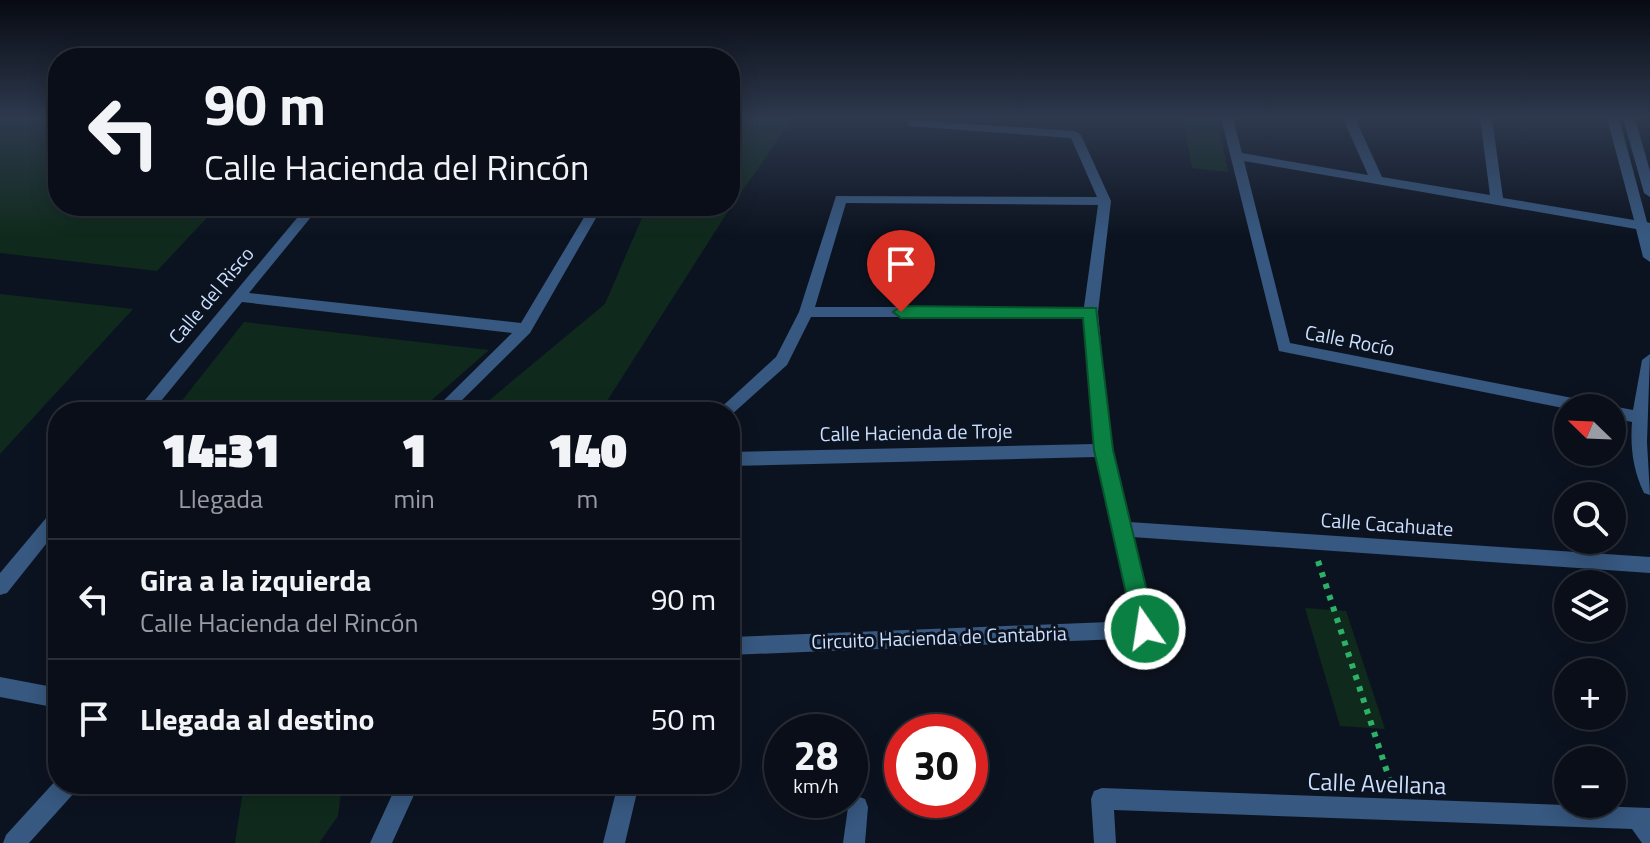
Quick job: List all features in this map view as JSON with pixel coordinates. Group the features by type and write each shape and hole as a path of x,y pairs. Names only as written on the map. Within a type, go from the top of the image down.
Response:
{"street":[{"path":"735,402 782,361 806,312 841,199 1105,201 1085,157"},
{"name":"Calle Rocío","path":"1237,157 1284,347 1554,400"},
{"path":"1245,157 1646,226"},
{"path":"1367,157 1377,180"},
{"path":"1492,157 1497,201"},
{"path":"1623,157 1646,226 1650,257"},
{"path":"1625,164 1646,167 1650,193"},
{"name":"Circuito Hacienda de Cantabria","path":"740,646 1145,629 1103,450 1091,312 1105,201"},
{"name":"Calle del Risco","path":"151,402 306,216"},
{"path":"450,402 525,329 591,216"},
{"path":"238,297 525,329"},
{"path":"806,312 1091,312"},
{"path":"1650,360 1640,417 1640,469 1650,488"},
{"path":"1626,414 1640,417"},
{"name":"Calle Hacienda de Troje","path":"740,459 1103,450"},
{"path":"0,587 48,528"},
{"name":"Calle Cacahuate","path":"1122,529 1650,565"},
{"path":"0,687 48,696"},
{"path":"14,843 58,794"},
{"path":"381,843 403,794"},
{"path":"614,843 626,794"},
{"name":"Calle Avellana","path":"1105,843 1102,799 1399,810 1646,825"},
{"path":"854,843 856,818"}],"path":[{"path":"1311,541 1399,810"}],"green space":[{"path":"0,157 48,157 48,216 209,216 157,271 0,253"},
{"path":"740,157 766,157 740,194"},
{"path":"1190,157 1225,157 1228,172 1192,168"},
{"path":"643,216 725,216 606,402 487,402 605,304"},
{"path":"0,294 133,309 0,454"},
{"path":"244,322 489,350 429,402 181,402"},
{"path":"1305,608 1346,611 1385,729 1340,726"},
{"path":"242,794 341,794 338,816 319,843 235,843"}],"route":[{"path":"901,312 1091,312 1103,450 1145,629"}]}
